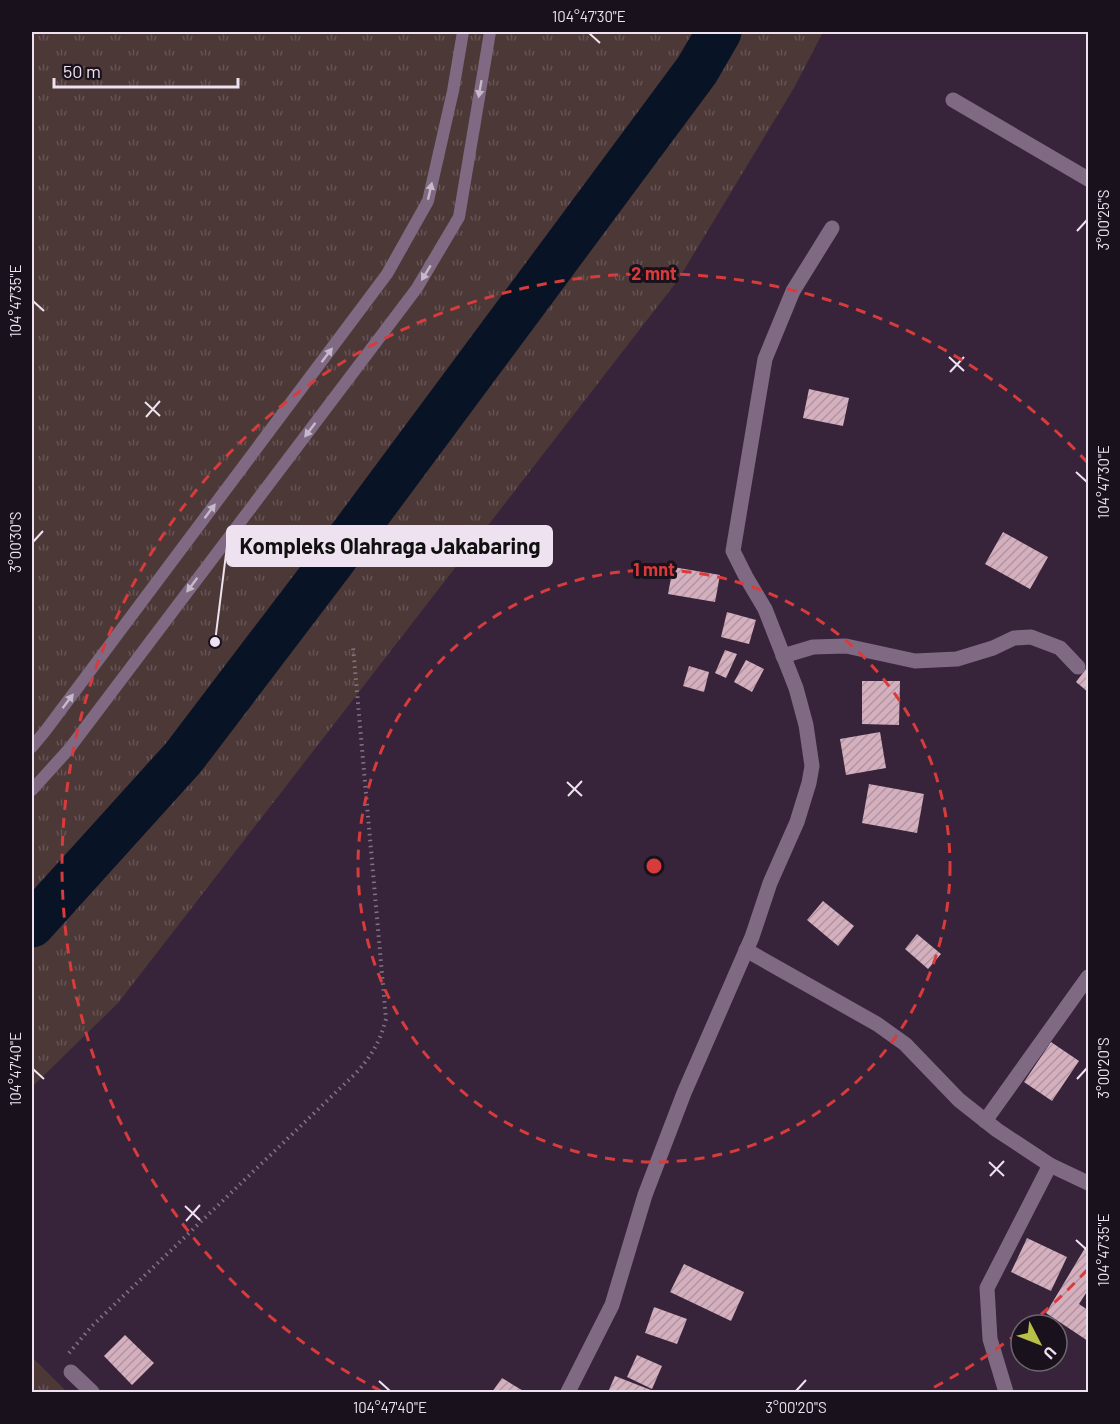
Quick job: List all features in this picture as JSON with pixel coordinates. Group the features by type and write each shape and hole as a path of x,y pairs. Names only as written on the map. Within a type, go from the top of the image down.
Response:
{"street":[{"path":"953,100 1089,179"},
{"path":"568,1392 612,1305 645,1195 684,1093 746,950 770,883 797,822 812,766 806,725 796,688 765,609 746,578 734,551 765,359 793,291 832,228"},
{"path":"783,656 813,647 846,646 915,661 957,659 993,648 1014,638 1032,637 1060,648 1078,667"},
{"path":"746,950 878,1024 918,1057 959,1100 985,1120 1050,1165 1089,1183"},
{"path":"985,1120 1089,977"},
{"path":"1006,1392 990,1339 987,1288 1050,1165"},
{"path":"71,1372 92,1392"}],"lane":[{"path":"32,747 387,274 428,201 453,90 463,32"},
{"path":"32,790 69,749 417,288 459,217 490,32"}],"path":[{"path":"71,1372 65,1364 67,1356 83,1336 355,1074 373,1054 382,1037 387,1019 353,647"}],"green space":[{"path":"32,32 823,32 795,86 678,280 118,1003 32,1087"},
{"path":"32,1357 67,1392 32,1392"}],"building":[{"path":"809,389 849,398 843,426 803,418"},
{"path":"1003,532 1048,557 1030,589 985,564"},
{"path":"673,567 720,575 715,602 668,594"},
{"path":"727,612 756,620 749,644 721,637"},
{"path":"725,650 737,654 726,678 715,673"},
{"path":"746,660 764,669 752,692 734,682"},
{"path":"689,666 709,672 704,692 683,686"},
{"path":"1088,666 1088,692 1076,682"},
{"path":"862,681 900,681 899,725 862,724"},
{"path":"880,732 886,768 846,775 840,739"},
{"path":"869,784 924,794 917,833 862,823"},
{"path":"823,901 854,926 838,946 807,920"},
{"path":"917,934 941,954 928,969 905,949"},
{"path":"1051,1042 1079,1061 1052,1101 1024,1082"},
{"path":"1027,1238 1067,1257 1051,1291 1011,1272"},
{"path":"1088,1243 1088,1290 1079,1304 1088,1310 1088,1341 1069,1328 1069,1313 1046,1313"},
{"path":"684,1264 744,1292 731,1321 670,1292"},
{"path":"654,1307 687,1319 677,1344 645,1333"},
{"path":"125,1335 154,1363 132,1385 104,1356"},
{"path":"637,1355 662,1366 652,1389 627,1377"},
{"path":"615,1376 656,1392 608,1392"},
{"path":"502,1378 525,1392 492,1392"}],"waterway":[{"path":"32,925 183,758 329,566 697,70 719,32"}],"place":[{"name":"Kompleks Olahraga Jakabaring","path":"215,642"}]}
